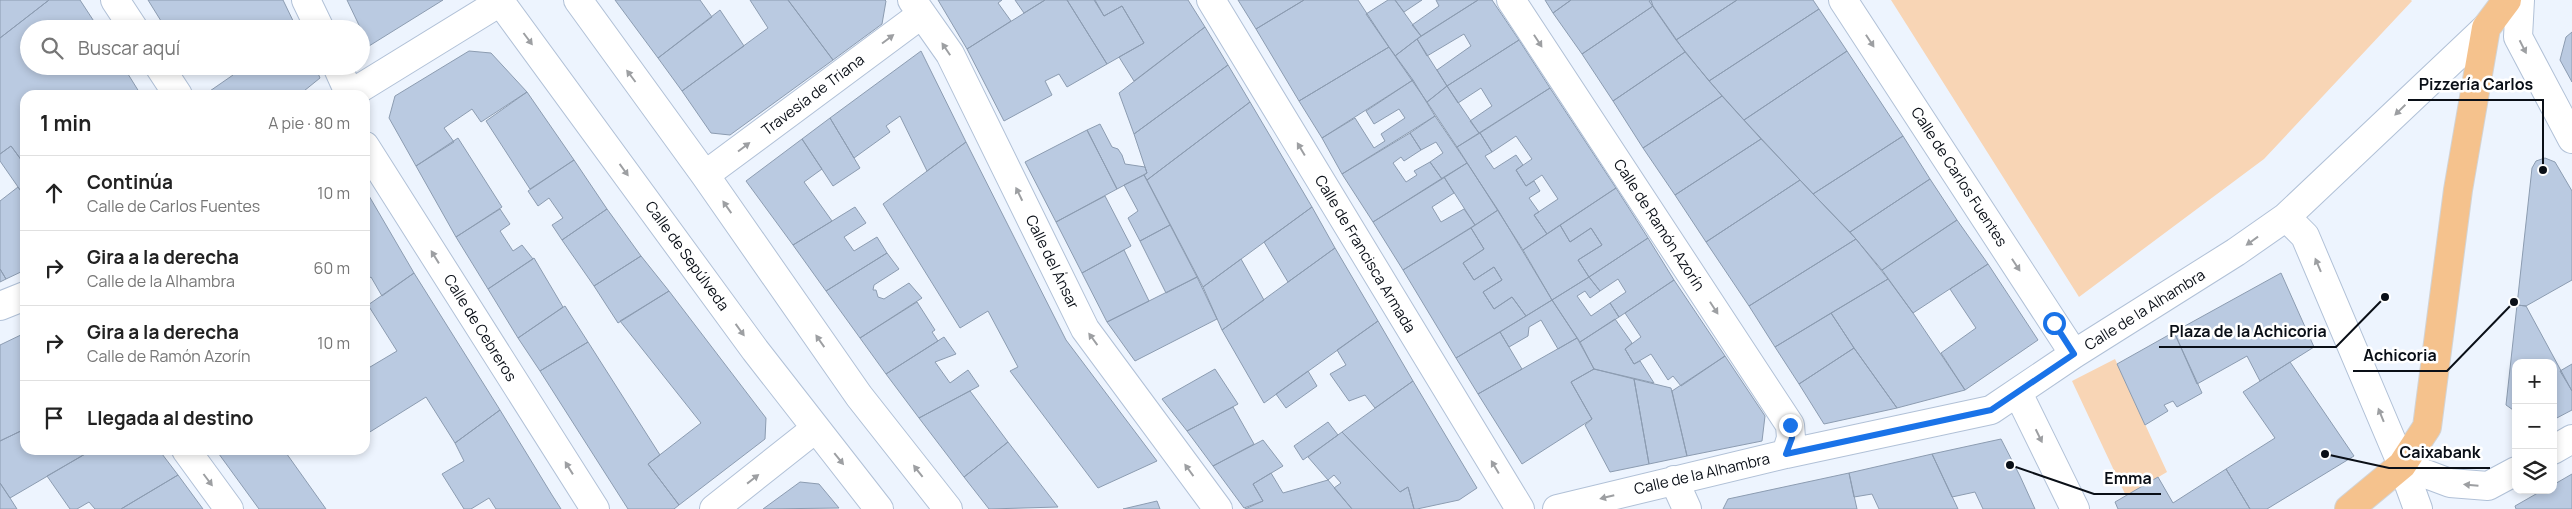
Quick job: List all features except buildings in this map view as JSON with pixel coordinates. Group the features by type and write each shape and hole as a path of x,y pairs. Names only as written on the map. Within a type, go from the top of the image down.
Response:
{"main road":[{"name":"Calle de la Alhambra","path":"2486,28 2507,0"},
{"path":"2349,509 2402,466 2427,426 2458,190 2486,28"}],"street":[{"path":"115,0 128,20"},
{"path":"306,0 316,20"},
{"path":"578,0 859,396 948,509"},
{"name":"Calle de Francisca Armada","path":"1211,0 1520,509"},
{"name":"Calle de Ramón Azorín","path":"1511,0 1790,425 1792,438 1786,454"},
{"name":"Calle de Carlos Fuentes","path":"1844,0 2074,354"},
{"path":"2520,0 2518,37 2572,139"},
{"path":"358,90 499,1"},
{"name":"Calle de Sepúlveda","path":"499,1 815,430 879,509"},
{"name":"Travesía de Triana","path":"704,175 917,7"},
{"name":"Calle del Ánsar","path":"917,7 950,54 1085,329 1218,509"},
{"name":"Calle de la Alhambra","path":"1557,509 1786,454 1991,410 2074,354 2236,252 2286,217 2486,28"},
{"path":"165,75 175,90"},
{"path":"341,75 348,90"},
{"name":"Calle de Cebreros","path":"370,154 595,509"},
{"path":"2286,217 2305,236 2402,466 2418,509"},
{"path":"0,306 20,298"},
{"path":"2018,392 2075,509"},
{"path":"714,509 815,430"},
{"path":"2555,449 2572,439"},
{"path":"190,455 229,509"},
{"path":"2402,466 2450,483 2488,486 2512,473"},
{"path":"1674,480 1687,509"}],"shaded area":[{"path":"1891,0 2412,1 2264,159 2079,297"},
{"path":"2115,359 2167,472 2126,496 2072,381"}],"place":[{"name":"Pizzería Carlos","path":"2543,170"},
{"name":"Plaza de la Achicoria","path":"2385,297"},
{"name":"Achicoria","path":"2514,302"},
{"name":"Caixabank","path":"2325,454"},
{"name":"Emma","path":"2010,465"}],"route":[{"path":"1790,425 1792,438 1786,454 1991,410 2074,354 2054,323"}]}
